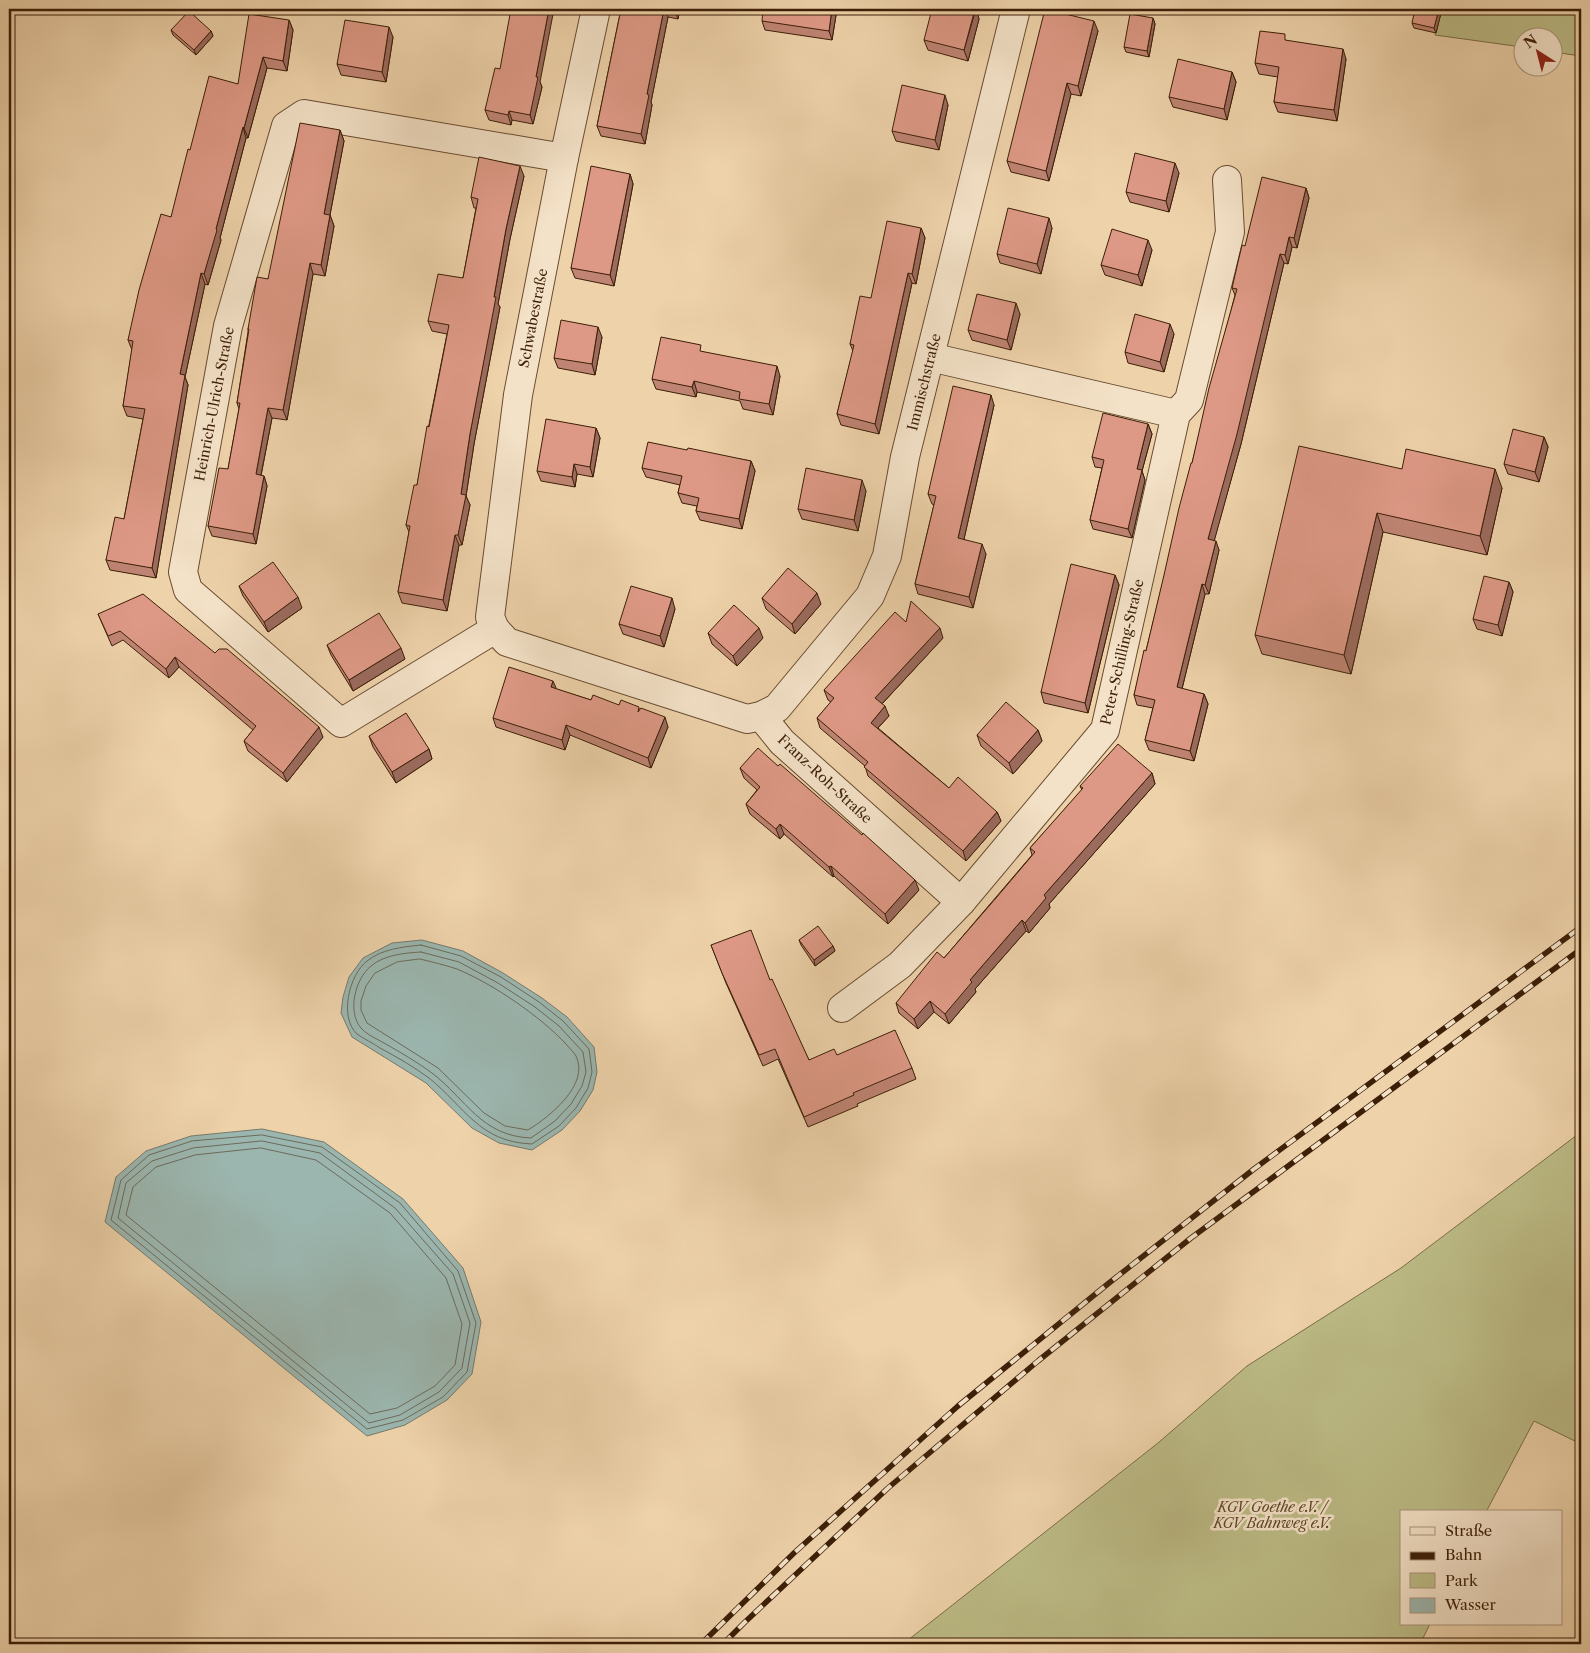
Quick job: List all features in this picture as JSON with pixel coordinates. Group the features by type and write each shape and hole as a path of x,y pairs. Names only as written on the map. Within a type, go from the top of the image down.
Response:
{"street":[{"name":"Schwabestraße","path":"495,629 490,617 518,395 564,158 596,9"},
{"name":"Immischstraße","path":"762,716 777,708 870,596 887,556 905,457 1016,9"},
{"name":"Heinrich-Ulrich-Straße","path":"495,629 341,723 188,590 182,572 228,326 286,126 304,114 564,158"},
{"name":"Peter-Schilling-Straße","path":"961,902 1105,730 1176,414 1188,400 1230,232 1226,180"},
{"path":"930,357 1176,414"},
{"path":"495,629 507,642 516,645 747,719 762,716"},
{"name":"Franz-Roh-Straße","path":"762,716 782,742 961,902"},
{"path":"842,1008 900,965 961,902"}],"green space":[{"path":"1441,9 1581,9 1581,56 1562,53 1562,28 1512,28 1512,46 1435,35"},
{"name":"KGV Goethe e.V. / KGV Bahnweg e.V.","path":"1581,1132 1581,1444 1534,1421 1487,1510 1400,1510 1400,1626 1429,1626 1420,1644 903,1644 1158,1443 1247,1366 1401,1268"}],"water":[{"path":"422,940 463,951 503,973 567,1017 594,1047 597,1072 593,1090 580,1111 562,1130 532,1150 499,1143 472,1128 426,1083 352,1037 341,1013 343,997 349,977 363,958 392,943"},
{"path":"262,1129 324,1142 403,1199 463,1268 481,1322 472,1374 447,1400 405,1425 367,1436 105,1222 116,1177 146,1151 191,1136"}],"building":[{"path":"511,9 549,9 530,115 509,111 508,115 485,110 495,68 500,69"},
{"path":"621,9 664,9 641,134 597,126"},
{"path":"763,9 832,9 829,31 762,21"},
{"path":"932,9 975,9 964,50 924,40"},
{"path":"1045,9 1094,21 1078,86 1067,83 1046,171 1007,161"},
{"path":"1415,9 1439,9 1434,28 1412,23"},
{"path":"189,11 211,31 194,50 171,30"},
{"path":"249,14 289,20 283,61 263,57 217,230 204,274 201,273 180,374 185,375 152,568 106,560 115,517 124,519 145,409 123,406 133,341 128,340 139,290 161,214 171,217 209,76 238,84"},
{"path":"1130,14 1153,18 1147,51 1124,47"},
{"path":"345,20 389,27 382,72 337,64"},
{"path":"1260,31 1285,34 1285,40 1343,49 1334,110 1274,102 1279,67 1255,63"},
{"path":"1178,59 1232,72 1224,109 1169,97"},
{"path":"902,85 945,95 935,140 892,131"},
{"path":"300,123 340,130 324,214 330,215 321,265 310,263 283,410 268,408 256,474 264,476 253,534 208,526 219,468 228,469 240,403 237,403 257,277 268,279"},
{"path":"1135,153 1175,163 1166,201 1126,192"},
{"path":"479,157 520,166 506,229 494,297 496,297 470,434 461,494 466,495 458,535 455,535 443,600 398,592 410,526 406,525 414,485 417,485 427,426 429,427 449,325 428,321 438,274 463,278 478,199 471,197"},
{"path":"591,166 630,174 610,275 571,268"},
{"path":"1262,177 1306,188 1294,238 1289,237 1285,255 1280,254 1237,434 1208,539 1216,541 1205,585 1202,584 1177,687 1204,694 1190,751 1145,740 1155,700 1134,695 1209,388 1237,289 1232,288 1242,245 1245,246"},
{"path":"1008,208 1049,218 1037,264 997,254"},
{"path":"887,221 921,228 912,274 908,273 875,424 837,414 854,345 850,344 860,296 871,298"},
{"path":"1112,229 1148,240 1138,275 1101,265"},
{"path":"977,294 1016,303 1007,340 968,330"},
{"path":"1135,314 1170,324 1160,362 1125,352"},
{"path":"561,320 598,327 592,364 554,358"},
{"path":"661,337 701,345 700,351 777,366 769,404 739,399 740,392 694,381 692,387 652,379"},
{"path":"953,386 991,395 958,538 982,544 969,597 915,584 936,496 928,494"},
{"path":"1103,413 1148,424 1137,469 1142,470 1128,529 1090,520 1104,460 1092,457"},
{"path":"546,419 596,428 590,467 574,464 572,477 537,471"},
{"path":"1513,429 1544,437 1535,472 1504,464"},
{"path":"648,442 751,461 739,519 696,511 699,498 678,493 682,476 642,468"},
{"path":"1299,446 1402,469 1406,449 1495,469 1480,536 1377,513 1344,655 1255,635"},
{"path":"806,468 862,480 854,520 798,509"},
{"path":"273,562 298,597 264,622 239,586"},
{"path":"1071,564 1115,575 1085,703 1041,692"},
{"path":"788,568 817,593 792,624 762,598"},
{"path":"1484,576 1509,582 1498,625 1473,619"},
{"path":"631,586 672,598 660,636 619,624"},
{"path":"143,594 215,653 219,649 227,649 319,727 283,773 244,741 256,726 175,657 166,669 120,631 108,636 98,614"},
{"path":"911,601 940,628 875,698 885,706 871,723 949,788 958,777 997,812 963,851 864,767 868,762 817,718 834,698 824,690 895,612 906,622"},
{"path":"734,605 759,628 733,656 708,633"},
{"path":"379,613 401,648 349,680 327,645"},
{"path":"509,667 553,681 551,687 591,700 593,695 619,705 621,700 639,707 638,712 641,708 665,717 648,758 566,725 562,740 493,718"},
{"path":"1006,702 1038,730 1009,763 977,735"},
{"path":"406,713 429,749 392,772 369,736"},
{"path":"1118,744 1152,773 1044,895 1046,898 1025,923 1022,920 970,980 972,982 945,1014 930,1001 914,1019 896,1003 937,952 944,958 996,898 1035,852 1030,848 1083,788 1080,786"},
{"path":"758,748 778,766 780,764 862,835 863,833 915,880 885,914 780,824 776,829 746,804 760,787 740,768"},
{"path":"818,926 833,946 814,960 799,940"},
{"path":"751,930 770,980 772,979 809,1060 834,1049 837,1055 895,1030 912,1068 853,1093 854,1095 804,1117 775,1049 759,1055 711,945"},
{"path":"1492,1639 1502,1644 1490,1644"}],"railway":[{"path":"701,1644 794,1553 958,1406 1109,1283 1254,1169 1581,927"},
{"path":"723,1644 888,1488 1038,1361 1191,1238 1581,949"}]}
